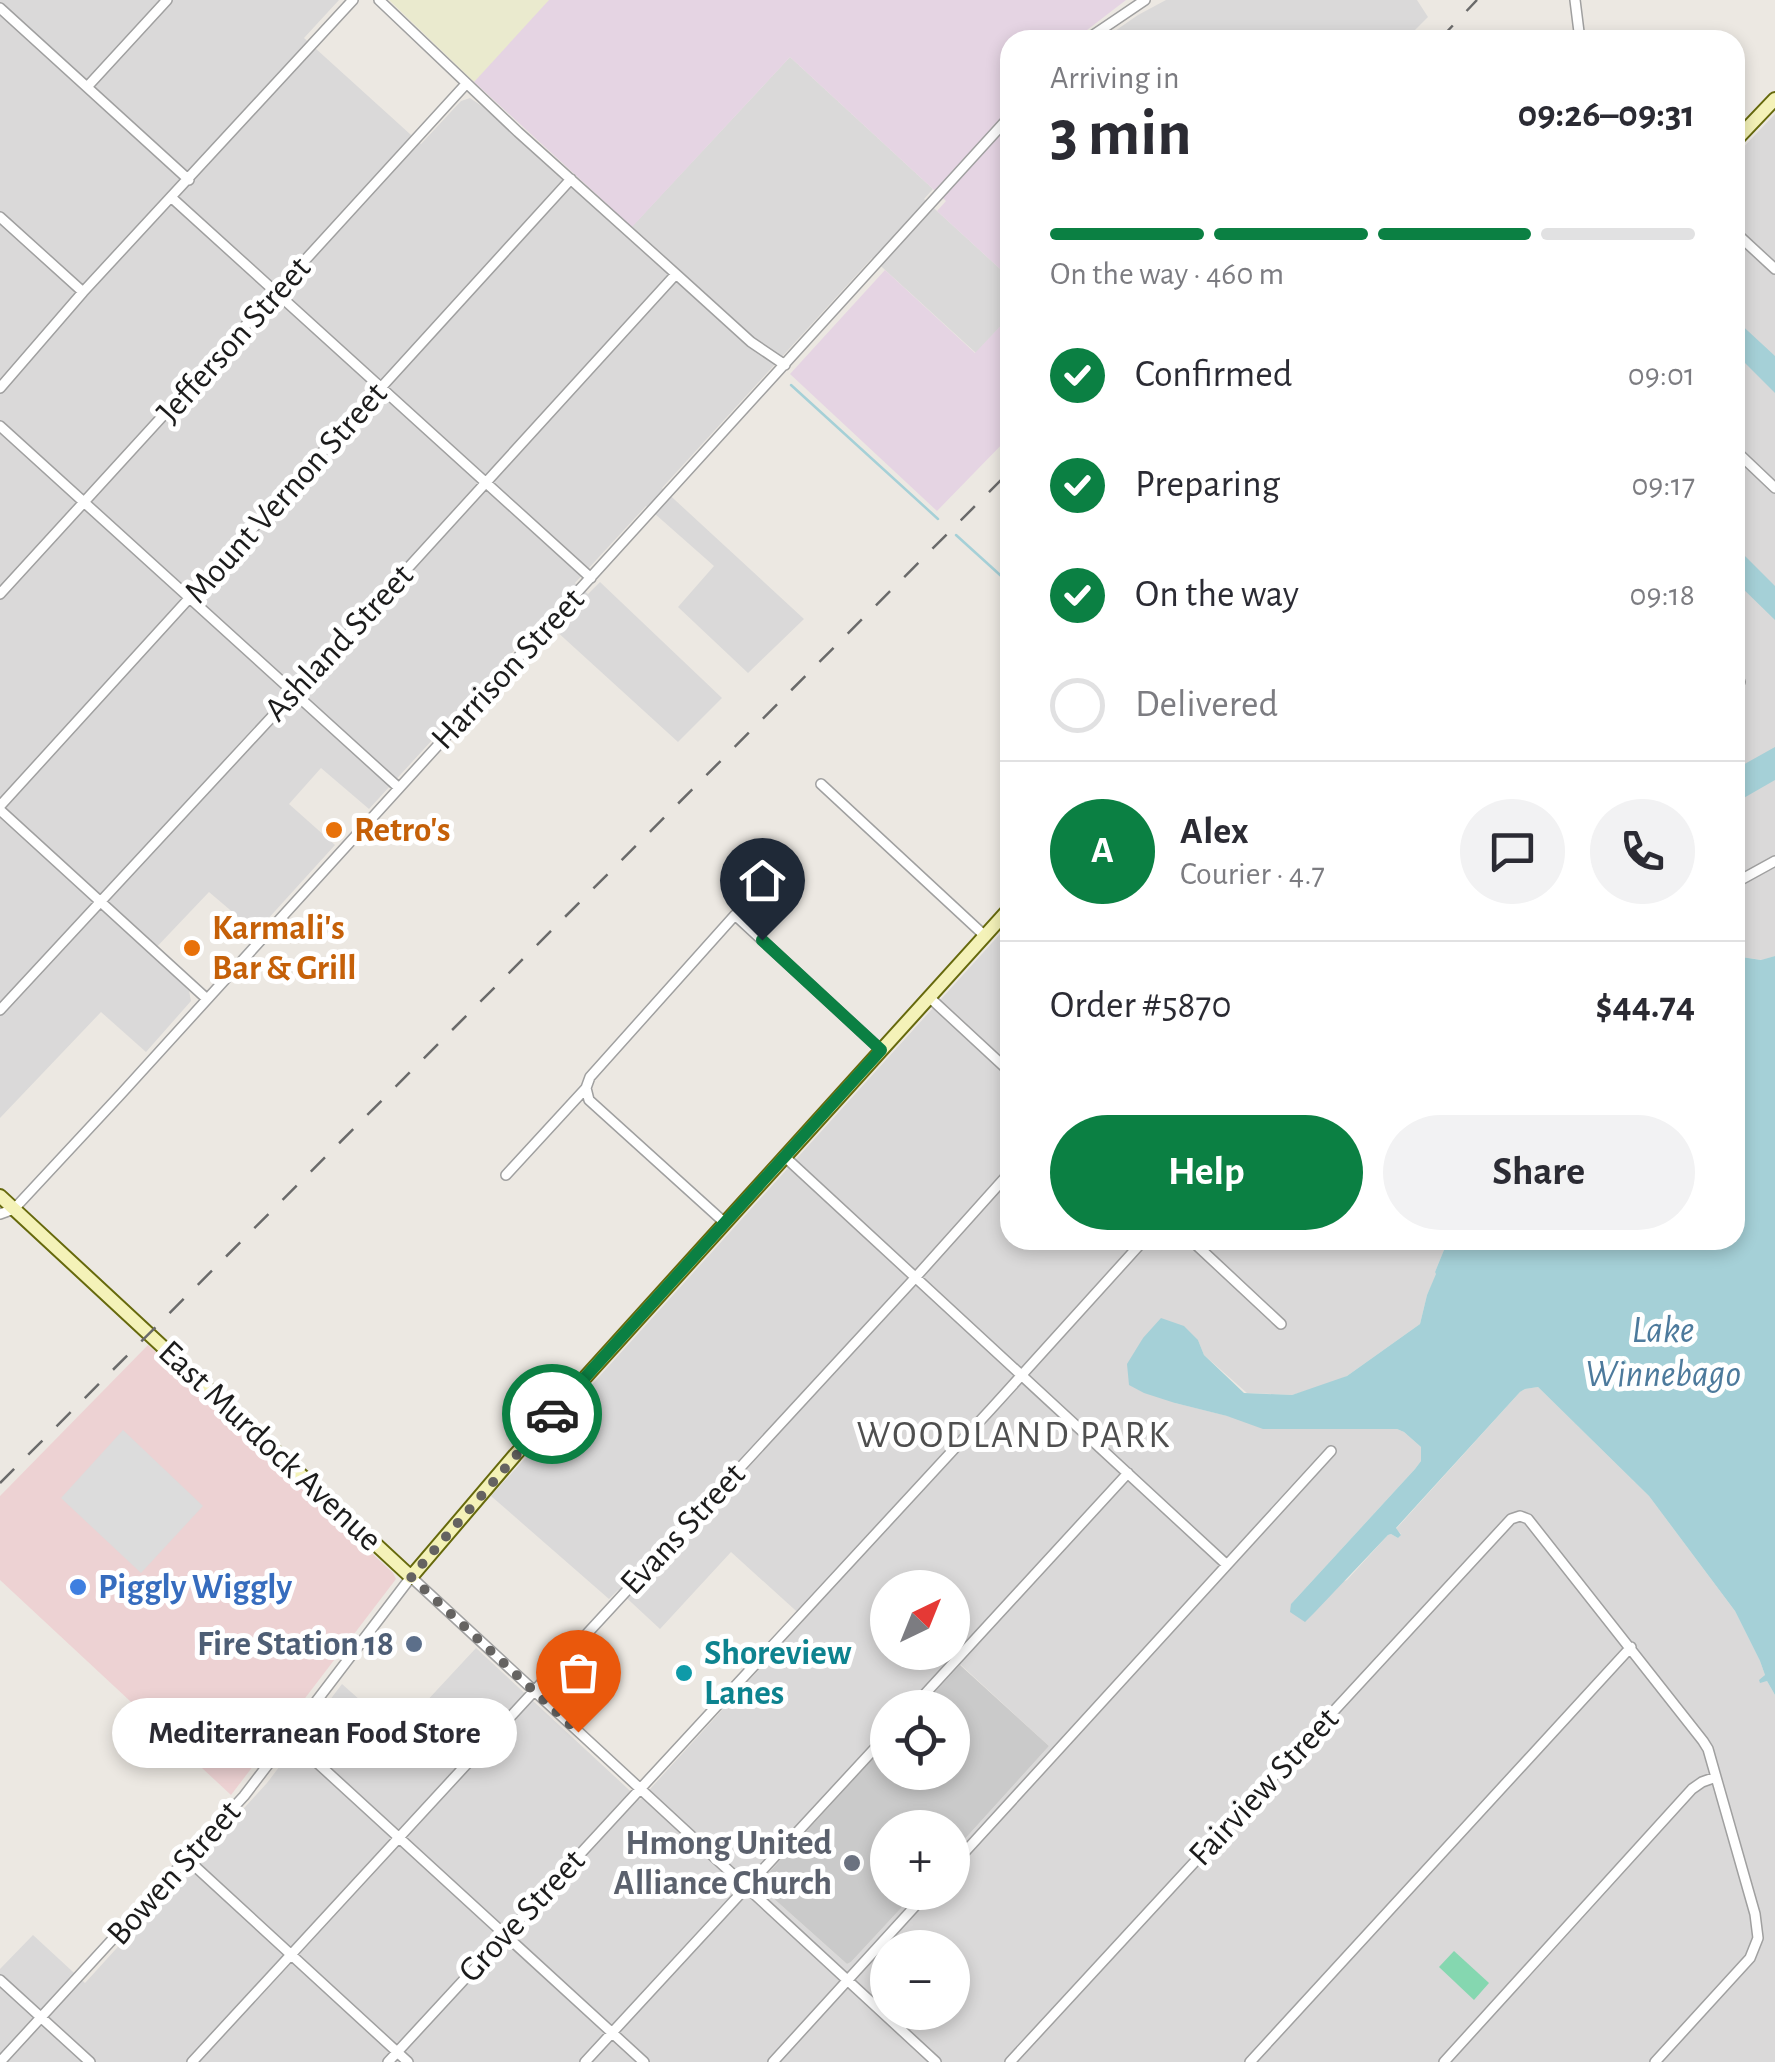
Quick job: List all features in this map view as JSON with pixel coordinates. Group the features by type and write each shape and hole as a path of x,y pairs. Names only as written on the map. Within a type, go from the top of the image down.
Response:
{"main road":[{"path":"1745,131 1775,100"},
{"name":"Bowen Street","path":"411,1577 515,1455 1000,919"},
{"name":"East Murdock Avenue","path":"0,1196 411,1577"}],"street":[{"path":"87,87 168,0"},
{"path":"0,388 353,0"},
{"path":"379,0 676,274 752,342 785,365"},
{"path":"1100,30 1144,0"},
{"path":"1575,0 1579,30"},
{"path":"0,8 189,180"},
{"name":"Jefferson Street","path":"0,594 466,84"},
{"name":"Harrison Street","path":"0,1214 14,1209 1000,127"},
{"name":"Mount Vernon Street","path":"0,808 571,179"},
{"path":"172,198 592,578"},
{"path":"0,216 84,292"},
{"path":"1745,241 1775,269"},
{"name":"Ashland Street","path":"0,1010 676,274"},
{"path":"0,426 399,788"},
{"path":"1745,460 1775,488"},
{"path":"821,784 985,936"},
{"path":"0,808 207,999"},
{"path":"1745,878 1775,861"},
{"path":"506,1175 735,915 881,1050"},
{"path":"929,997 1000,1063"},
{"path":"586,1088 590,1100 724,1223"},
{"path":"785,1157 1228,1566"},
{"name":"Evans Street","path":"192,2062 1000,1183"},
{"name":"Grove Street","path":"388,2062 1135,1250"},
{"path":"1202,1250 1281,1324"},
{"path":"970,1846 1332,1451"},
{"path":"929,1690 1128,1474"},
{"name":"Fairview Street","path":"1010,2062 1511,1519 1528,1519 1631,1647"},
{"name":"East Murdock Avenue","path":"411,1577 936,2062"},
{"name":"Bowen Street","path":"0,2062 244,1796 411,1577"},
{"path":"1250,2062 1631,1647 1704,1741 1755,1914 1758,1938 1750,1958 1656,2062"},
{"path":"290,1736 644,2062"},
{"path":"585,2062 870,1753"},
{"path":"1444,2062 1692,1790 1716,1777"},
{"path":"188,1859 408,2062"},
{"path":"773,2062 912,1910"},
{"path":"0,1980 90,2062"}],"shaded area":[{"path":"0,0 339,0 304,38 421,144 461,101 470,98 625,234 790,57 933,189 924,199 1000,269 1000,327 976,353 872,258 662,488 804,619 748,673 678,607 714,566 646,506 575,583 588,594 600,582 722,698 678,742 543,619 369,809 321,768 289,804 335,845 256,932 209,892 151,953 189,991 191,1001 146,1052 101,1012 0,1118"},
{"path":"546,0 1126,0 1087,30 1000,30 1000,269 937,211 946,201 790,57 632,227 472,80"},
{"path":"1166,0 1417,0 1428,17 1415,30 1116,30"},
{"path":"1775,114 1775,956 1762,960 1745,957 1745,146"},
{"path":"885,270 975,353 1000,327 1000,446 937,511 790,374"},
{"path":"1000,934 1000,1250 1444,1250 1420,1324 1347,1376 1292,1395 1247,1393 1204,1355 1198,1340 1143,1338 1141,1343 1175,1403 1280,1429 1397,1429 1421,1447 1421,1461 1415,1469 1291,1604 1347,1580 1388,1535 1398,1538 1401,1534 1396,1529 1520,1392 1538,1387 1649,1496 1735,1611 1765,1675 1760,1682 1767,1681 1775,1695 1775,2062 0,2062 0,1969 33,1935 85,1983 267,1783 342,1684 397,1733 476,1648 640,1800 805,1619 731,1552 660,1629 618,1590 609,1599 491,1496","holes":["870,1570 970,1570 970,1670 966,1670 1049,1746 970,1833 970,1910 899,1910 881,1930 970,1930 970,2030 870,2030 870,1942 847,1964 763,1889 763,1879 870,1762 870,1690 937,1690 956,1670 870,1670"]},
{"path":"148,1345 396,1579 231,1795 0,1580 0,1496"},
{"path":"123,1430 203,1506 141,1573 61,1498"},
{"path":"955,1670 965,1670 1049,1746 970,1833 970,1810 870,1810 870,1910 899,1910 881,1930 870,1930 870,1942 847,1964 763,1889 763,1879 870,1762 870,1790 970,1790 970,1690 937,1690"}],"green space":[{"path":"389,0 549,0 474,82"},
{"path":"1454,1951 1489,1983 1474,2000 1439,1967"}],"water":[{"path":"1745,328 1775,356 1775,393 1745,363"},
{"path":"1745,556 1775,586 1775,620 1745,591"},
{"path":"1775,747 1775,780 1745,797 1745,764"},
{"name":"Lake Winnebago","path":"1775,956 1775,1695 1767,1681 1760,1683 1765,1675 1735,1611 1649,1496 1538,1387 1520,1392 1396,1528 1401,1535 1388,1535 1305,1622 1290,1612 1291,1604 1415,1469 1421,1461 1421,1447 1397,1429 1263,1429 1129,1385 1127,1364 1161,1318 1184,1326 1198,1340 1204,1355 1244,1393 1292,1395 1347,1376 1420,1324 1444,1250 1745,1250 1745,958 1761,960"}],"waterway":[{"path":"791,385 938,519"},
{"path":"956,535 1000,575"}],"railway":[{"path":"1448,30 1477,0"},
{"path":"0,1483 1000,481"}],"way so far":[{"path":"552,1414 411,1577 578,1732"}],"place":[{"name":"Retro's","path":"334,830"},
{"name":"Karmali's Bar & Grill","path":"192,948"},
{"name":"Piggly Wiggly","path":"78,1587"},
{"name":"Fire Station 18","path":"414,1644"},
{"name":"Shoreview Lanes","path":"684,1673"},
{"name":"Mediterranean Food Store","path":"578,1732"},
{"name":"Hmong United Alliance Church","path":"852,1863"}],"district":[{"name":"WOODLAND PARK","path":"1014,1436"}],"route":[{"path":"552,1414 881,1050 762,940"}]}
